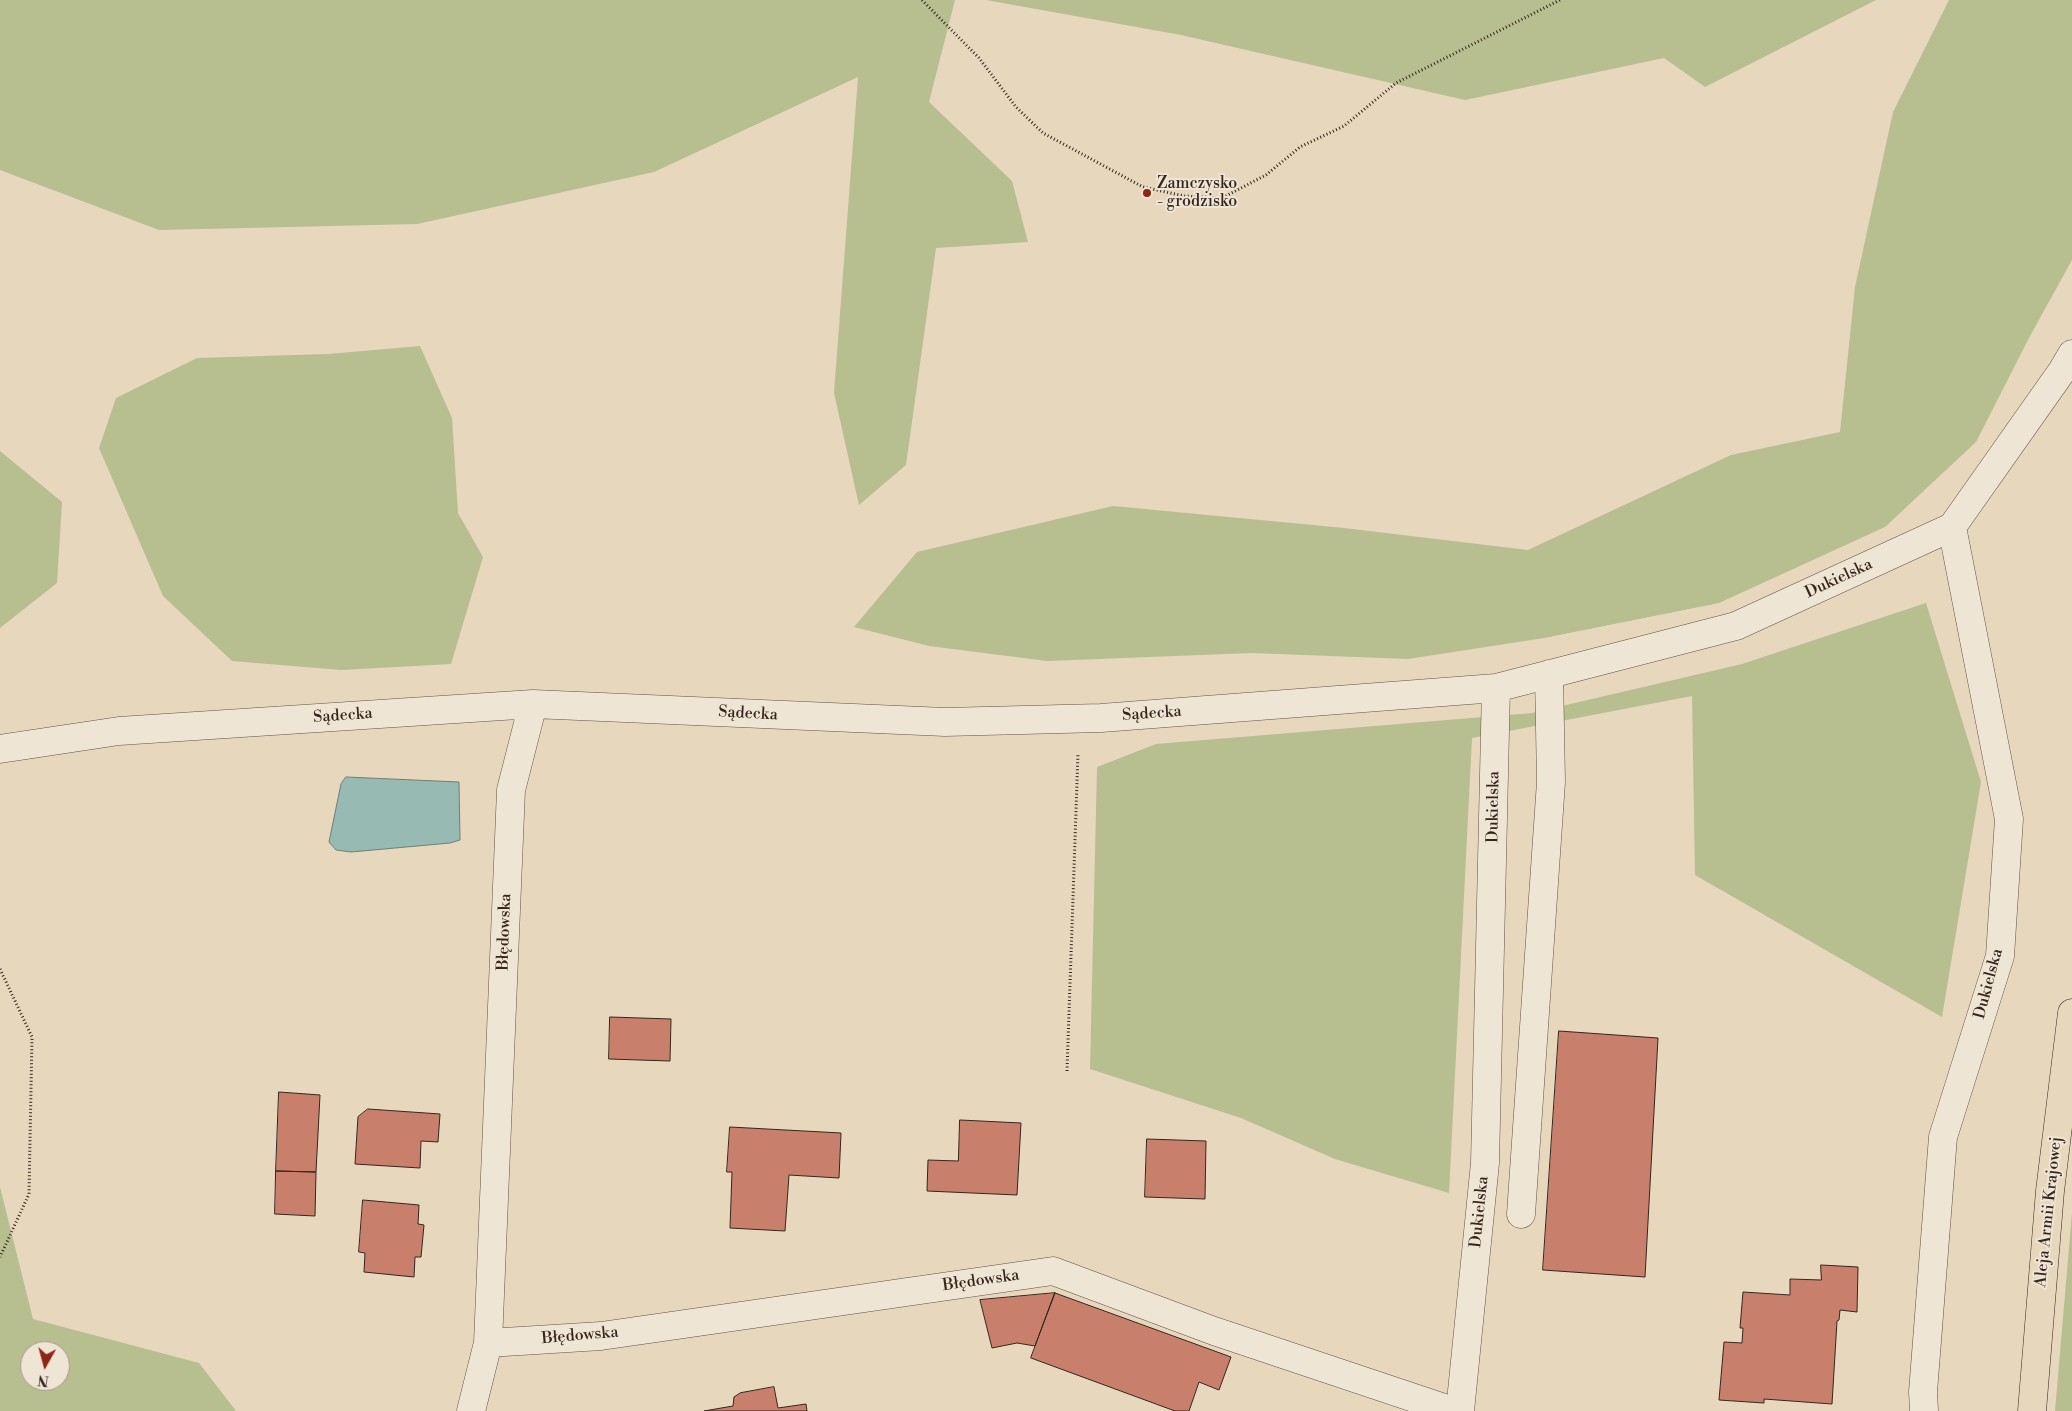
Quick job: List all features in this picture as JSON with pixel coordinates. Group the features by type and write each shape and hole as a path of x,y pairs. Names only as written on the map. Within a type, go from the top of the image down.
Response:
{"main road":[{"name":"Aleja Armii Krajowej","path":"2032,1411 2050,1191 2072,1013"}],"street":[{"path":"1952,527 2062,372 2072,354"},
{"name":"Dukielska","path":"1460,1411 1485,1163 1496,688 1736,626 1952,527 2009,819 2000,956 1943,1137 1923,1392 1924,1411"},
{"path":"1521,1214 1551,782 1550,674"},
{"name":"Sądecka","path":"0,749 119,731 533,704 945,722 1079,717 1101,718 1496,688"},
{"name":"Błędowska","path":"471,1411 488,1343 511,790 533,704"},
{"name":"Błędowska","path":"488,1343 601,1336 1052,1271 1214,1331 1453,1411"}],"path":[{"path":"922,0 979,58 1016,107 1043,132 1143,186 1184,196 1222,198 1266,175 1300,146 1344,126 1396,83 1560,0"},
{"path":"1549,0 1554,4"},
{"path":"1067,1071 1079,717"},
{"path":"0,970 32,1037 29,1194 0,1256"}],"green space":[{"path":"0,0 955,0 929,102 1012,181 1028,242 936,248 906,465 859,505 834,393 858,77 654,172 417,224 159,230 0,170"},
{"path":"986,0 1876,0 1705,87 1664,58 1465,100 1181,35"},
{"path":"1949,0 2072,0 2072,260 2029,338 1976,442 1885,527 1719,603 1544,638 1408,659 1252,653 1047,661 929,646 854,627 917,552 1113,506 1344,528 1528,550 1731,455 1840,432 1855,287 1893,112"},
{"path":"420,346 452,418 458,513 483,557 451,664 341,670 232,661 163,596 99,448 116,398 197,358 328,354"},
{"path":"0,451 62,502 57,583 0,628"},
{"path":"1926,603 1981,782 1942,1017 1695,875 1692,696 1472,738 1449,1193 1335,1159 1241,1118 1090,1069 1097,767 1156,744 1532,713 1742,664"},
{"path":"0,1187 33,1319 199,1363 236,1411 0,1411"},
{"path":"2072,1213 2072,1411 2055,1411"}],"water":[{"path":"346,777 459,782 460,840 450,843 351,852 336,850 329,842 341,784"}],"building":[{"path":"610,1017 671,1019 670,1061 609,1059"},
{"path":"1559,1031 1658,1038 1645,1277 1543,1270"},
{"path":"279,1092 320,1095 316,1172 276,1171"},
{"path":"368,1109 440,1114 438,1142 421,1141 420,1168 355,1164 358,1117"},
{"path":"960,1120 1021,1123 1017,1195 927,1191 928,1160 958,1161"},
{"path":"730,1127 841,1133 839,1178 789,1175 785,1231 730,1228 732,1172 727,1172"},
{"path":"1147,1139 1206,1141 1205,1199 1145,1197"},
{"path":"276,1171 316,1172 315,1216 275,1214"},
{"path":"363,1200 419,1205 418,1224 424,1225 421,1257 415,1257 414,1277 364,1272 365,1253 359,1252"},
{"path":"1821,1265 1858,1267 1857,1312 1840,1310 1839,1320 1837,1321 1832,1404 1764,1399 1764,1403 1719,1400 1724,1342 1742,1343 1743,1328 1740,1328 1743,1292 1790,1295 1790,1279 1821,1280"},
{"path":"1055,1293 1035,1346 1017,1343 992,1348 980,1300"},
{"path":"1055,1293 1231,1357 1219,1390 1199,1382 1189,1411 1175,1411 1031,1358"},
{"path":"774,1387 778,1408 806,1404 807,1411 704,1411 733,1406 734,1397 740,1393"}],"place":[{"name":"Zamczysko - grodzisko","path":"1147,193"}]}
